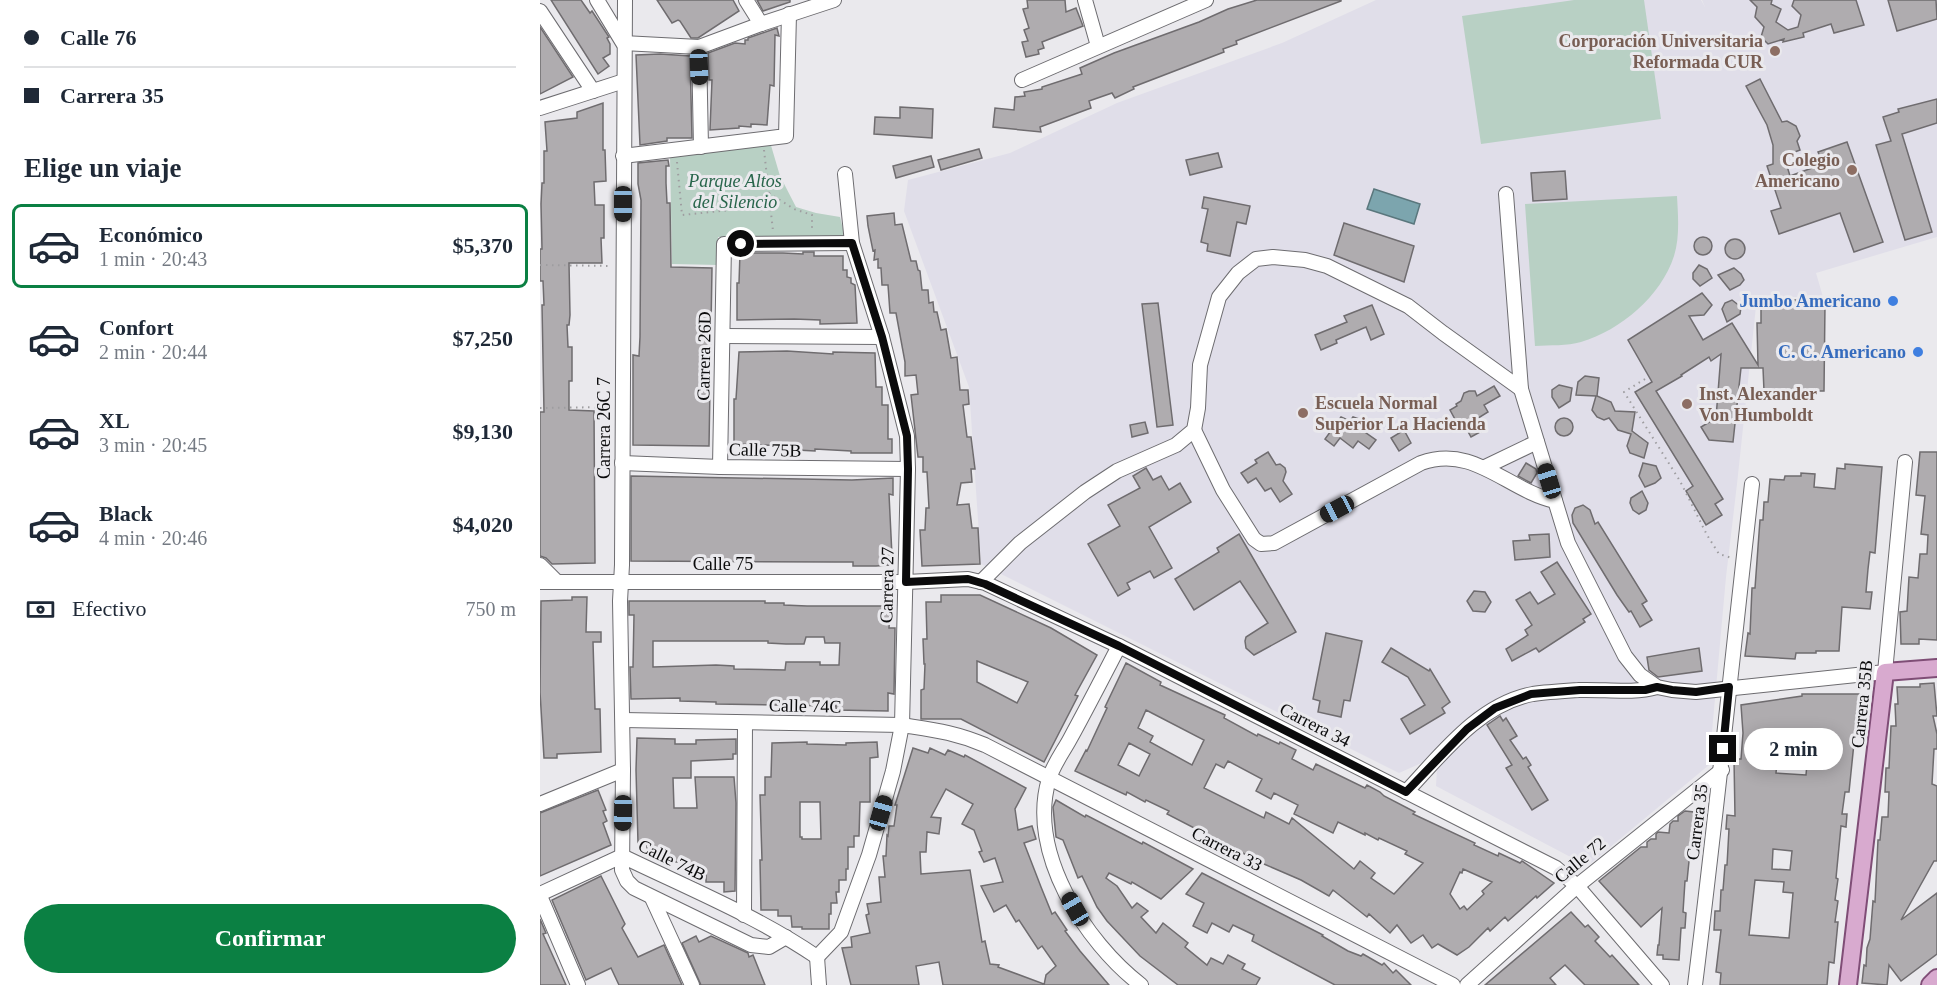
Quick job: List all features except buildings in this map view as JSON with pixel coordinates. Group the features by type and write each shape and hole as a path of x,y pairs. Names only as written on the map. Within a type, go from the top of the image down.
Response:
{"main road":[{"path":"1885,672 1937,668"},
{"name":"Carrera 35B","path":"1848,985 1885,672"},
{"path":"1930,985 1937,978"}],"street":[{"path":"597,0 623,43 699,47 833,0"},
{"name":"Carrera 26C 7","path":"625,0 620,601 623,720 622,870 627,881 634,888 652,898"},
{"path":"746,0 761,24"},
{"path":"1085,0 1098,46"},
{"path":"1022,80 1206,0"},
{"path":"540,11 593,91"},
{"path":"623,156 786,136 789,14"},
{"path":"699,47 701,147"},
{"path":"540,108 624,81"},
{"name":"Carrera 27","path":"817,957 841,932 869,855 893,771 902,726 907,436 882,337 852,243 845,174"},
{"path":"1506,194 1521,389 1568,543 1625,656 1640,675 1657,687 1696,692 1885,672"},
{"path":"774,244 852,243"},
{"name":"Carrera 26D","path":"720,467 724,244 774,244"},
{"path":"1521,389 1408,306 1327,267 1305,260 1273,257 1256,260 1238,273 1219,297 1200,365 1198,408 1194,430 1223,490 1254,538 1266,545 1274,543 1429,461 1444,458 1459,459 1485,467 1540,497 1555,501"},
{"path":"723,336 882,337"},
{"path":"981,582 1020,543 1085,492 1117,471 1176,445 1194,430"},
{"path":"1485,467 1537,442"},
{"name":"Carrera 35B","path":"1885,672 1905,462"},
{"name":"Calle 75B","path":"622,463 720,467 908,469"},
{"name":"Carrera 35","path":"1695,985 1722,770 1752,484"},
{"path":"540,565 557,582"},
{"name":"Carrera 34","path":"906,582 968,579 981,582 1119,646 1556,868 1577,886 1662,985"},
{"name":"Calle 75","path":"540,582 906,582"},
{"path":"1119,646 1049,778 1045,808 1045,836 1063,887 1089,930 1121,968 1141,985"},
{"path":"1406,792 1467,729 1495,708 1531,694 1580,690 1645,690 1657,687"},
{"name":"Calle 74C","path":"623,720 902,726 947,731 985,745"},
{"path":"744,915 745,723"},
{"name":"Carrera 33","path":"985,745 1453,985"},
{"path":"540,804 623,770"},
{"name":"Calle 72","path":"1467,985 1577,886 1722,770"},
{"name":"Calle 74B","path":"540,895 622,856 744,915 786,937 817,957"},
{"path":"540,895 578,985"},
{"path":"652,898 751,945 769,947 786,937"},
{"path":"652,898 692,985"},
{"path":"817,957 819,985"}],"path":[{"path":"763,139 774,244"},
{"path":"675,150 682,215 770,206"},
{"path":"769,193 794,209 812,215 812,243"},
{"path":"540,265 614,266"},
{"path":"1645,379 1624,393 1680,481 1719,554 1743,561"},
{"path":"540,408 615,407"}],"shaded area":[{"name":"Escuela Normal Superior La Hacienda","path":"1376,0 1701,0 1705,7 1702,0 1937,0 1937,237 1816,273 1823,297 1757,297 1726,577 1709,765 1591,863 1580,862 1436,786 1437,769 1426,761 1399,773 981,564 969,387 904,211 908,180 1010,153 1117,103 1282,43"}],"green space":[{"path":"1574,0 1644,0 1661,119 1481,144 1462,16"},
{"name":"Parque Altos del Silencio","path":"770,142 780,176 796,207 840,217 845,237 718,237 718,265 672,264 670,155"},
{"path":"1677,196 1678,234 1674,256 1660,285 1638,310 1611,329 1581,342 1535,346 1525,204"}],"water":[{"path":"1374,189 1420,204 1414,224 1367,209"}],"place":[{"name":"Corporación Universitaria Reformada CUR","path":"1775,51"},
{"name":"Colegio Americano","path":"1852,170"},
{"name":"Jumbo Americano","path":"1893,301"},
{"name":"C. C. Americano","path":"1918,352"},
{"name":"Inst. Alexander Von Humboldt","path":"1687,404"},
{"name":"Escuela Normal Superior La Hacienda","path":"1303,413"}],"route":[{"path":"741,244 852,243 882,337 907,436 906,582 968,579 985,584 1119,646 1406,792 1467,729 1495,708 1531,694 1580,690 1645,690 1657,687 1696,692 1729,687 1723,749"}]}
